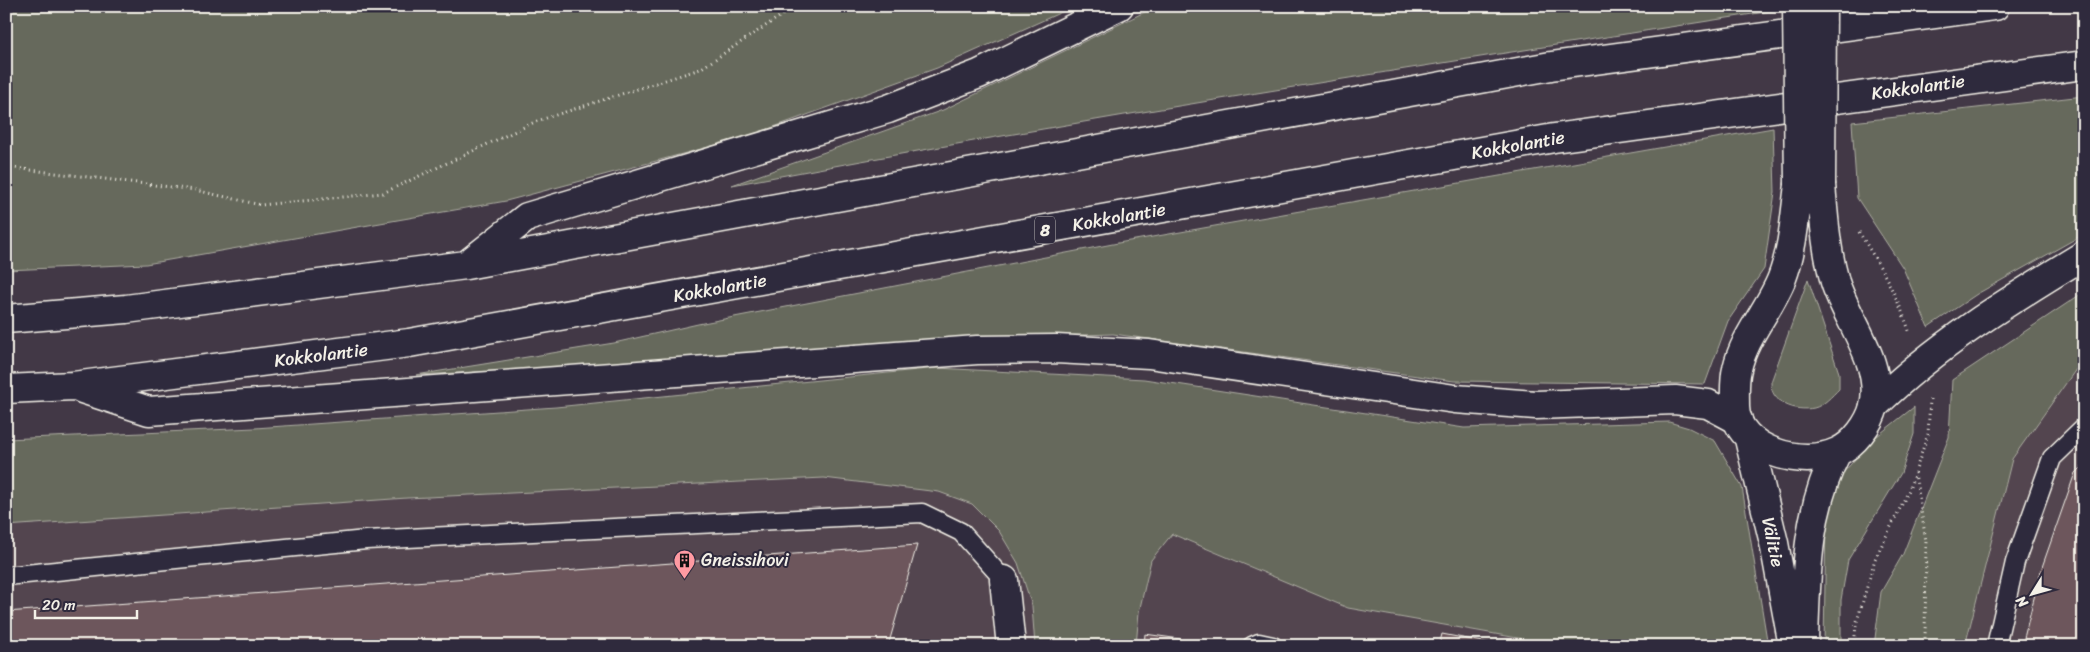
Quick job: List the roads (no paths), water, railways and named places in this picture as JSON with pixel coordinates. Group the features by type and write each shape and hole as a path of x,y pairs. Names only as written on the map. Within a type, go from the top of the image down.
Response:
{"main road":[{"path":"466,265 527,217 888,109 979,74 1119,6"},
{"path":"1797,6 1810,185 1826,248 1844,305 1874,375 1874,406"},
{"path":"1810,185 1822,6"},
{"path":"6,319 126,308 466,265 1550,66 1995,6"},
{"name":"Kokkolantie","path":"6,389 73,386 409,343 1554,138 2084,64"},
{"name":"Välitie","path":"1793,646 1774,543 1744,429 1735,409 1737,368 1750,336 1771,304 1783,276 1810,185"},
{"path":"73,386 149,411 967,350 1056,349 1149,354 1455,399 1536,405 1676,400 1708,404 1744,429 1769,452 1786,456 1815,458 1837,452 1854,439 1866,424 1874,406 1900,380 1990,313 2084,254"},
{"name":"Välitie","path":"1804,646 1808,546 1818,499 1828,470 1837,452"},
{"path":"1004,580 1011,646"}],"lane":[{"path":"1996,646 2015,562 2052,458 2084,427"},
{"path":"6,576 366,540 922,513 961,532 1004,580"},
{"path":"1252,646 1259,643 1273,646"}],"place":[{"name":"Gneissihovi","path":"685,579"}]}
